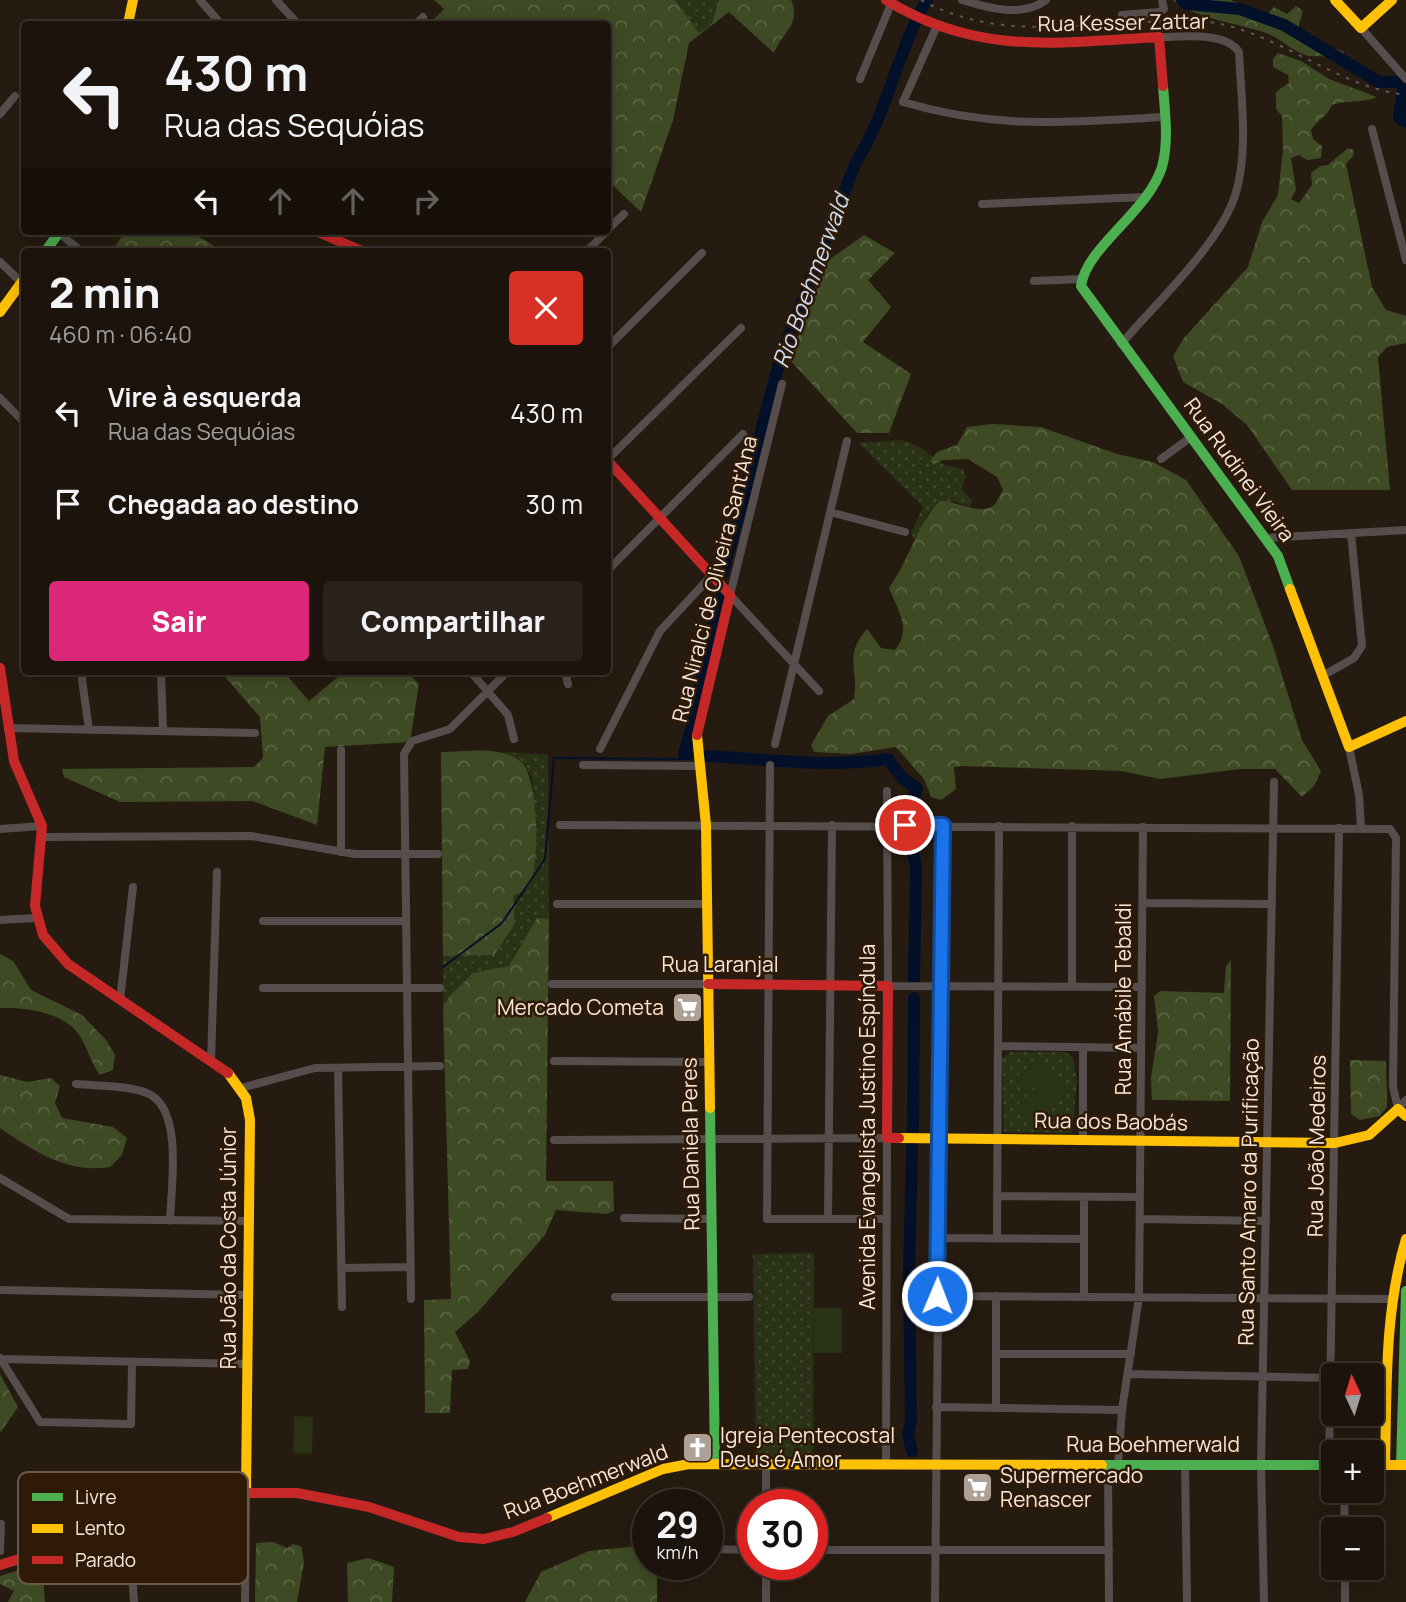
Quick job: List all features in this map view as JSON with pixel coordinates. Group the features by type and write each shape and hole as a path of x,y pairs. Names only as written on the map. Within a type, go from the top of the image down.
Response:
{"street":[{"path":"129,21 133,0"},
{"path":"200,0 218,21"},
{"path":"276,0 296,21"},
{"path":"962,0 1014,10 1034,7 1046,0"},
{"path":"1122,15 1159,12 1164,9 1162,0"},
{"path":"1335,0 1406,79"},
{"path":"1361,28 1392,0"},
{"path":"860,79 888,2"},
{"name":"Rua Kesser Zattar","path":"888,2 936,28 981,41 1009,44 1159,37 1211,38 1227,42 1239,52 1242,144 1234,197 1210,241 1121,344"},
{"path":"419,21 423,17"},
{"path":"936,28 903,102 953,116 998,122 1163,117"},
{"path":"1034,281 1080,279 1145,197 1162,168 1163,117 1159,37"},
{"path":"0,114 15,96"},
{"path":"1372,129 1406,260"},
{"path":"982,204 1145,197"},
{"path":"611,227 624,214"},
{"path":"63,235 78,248"},
{"path":"327,235 354,248"},
{"path":"590,248 603,235"},
{"path":"611,344 702,253"},
{"path":"0,261 21,279"},
{"name":"Rua Rudinei Vieira","path":"1080,279 1083,292 1267,538 1287,575 1349,747 1359,795 1361,828"},
{"path":"0,312 21,284"},
{"path":"611,456 741,327"},
{"name":"Rua Niralci de Oliveira Sant'Ana","path":"706,825 698,766 697,732 782,384"},
{"path":"0,398 21,414"},
{"path":"611,567 744,434"},
{"path":"1161,458 1191,437"},
{"path":"775,744 847,441"},
{"path":"611,464 819,691"},
{"path":"830,512 905,532"},
{"path":"1267,538 1406,530"},
{"path":"1324,675 1354,658 1362,646 1351,533"},
{"path":"600,748 660,631 712,575"},
{"path":"0,668 14,761 42,832 35,896 37,918 45,939 60,957 211,1062 241,1088 302,1071 440,1066"},
{"path":"81,675 89,730"},
{"path":"161,675 163,731"},
{"path":"474,675 508,715 514,739"},
{"path":"411,1299 404,754 412,741 446,732 504,675"},
{"path":"566,675 568,684"},
{"path":"1349,747 1406,721"},
{"path":"8,728 256,733"},
{"path":"341,750 341,852"},
{"path":"583,765 698,766"},
{"path":"770,765 767,1219 887,1219"},
{"name":"Rua Santo Amaro da Purificação","path":"1264,1602 1261,1465 1274,782"},
{"name":"Avenida Evangelista Justino Espíndula","path":"886,1463 887,791"},
{"path":"560,825 1361,828 1394,831 1393,1086 1402,1112"},
{"name":"Rua Daniela Peres","path":"706,825 715,1463"},
{"path":"828,1219 832,825"},
{"path":"935,1602 939,986 943,825"},
{"path":"997,1238 999,826"},
{"path":"1072,826 1072,987"},
{"name":"Rua Amábile Tebaldi","path":"1109,1602 1113,1464 1139,1297 1143,827"},
{"name":"Rua João Medeiros","path":"1331,1363 1339,828"},
{"path":"0,829 265,836 341,852 438,854"},
{"path":"211,1062 217,872"},
{"path":"120,1000 133,887"},
{"path":"1143,903 1272,904"},
{"path":"557,904 707,904"},
{"path":"0,920 37,918"},
{"path":"263,920 406,921"},
{"name":"Rua Laranjal","path":"552,984 888,986"},
{"path":"888,986 1142,987"},
{"path":"263,988 440,988"},
{"path":"998,1046 1141,1048"},
{"path":"1083,1047 1083,1140"},
{"path":"554,1061 709,1062"},
{"path":"338,1068 342,1307"},
{"path":"76,1084 144,1092 161,1104 169,1119 172,1140 170,1221"},
{"name":"Rua João da Costa Júnior","path":"241,1088 250,1120 246,1472"},
{"path":"1402,1112 1406,1100"},
{"name":"Rua dos Baobás","path":"887,1138 1335,1143 1369,1135 1402,1112"},
{"path":"554,1140 887,1138"},
{"path":"0,1178 69,1219 249,1221"},
{"path":"997,1196 1140,1197"},
{"path":"1084,1197 1084,1297"},
{"path":"624,1218 712,1219"},
{"path":"1140,1219 1266,1221"},
{"path":"937,1238 1084,1239"},
{"path":"1406,1240 1390,1300 1385,1465 1403,1465 1406,1294"},
{"path":"341,1268 410,1267"},
{"path":"0,1290 248,1295"},
{"path":"937,1296 1390,1300"},
{"path":"996,1296 996,1408"},
{"path":"615,1297 749,1297"},
{"path":"996,1354 1131,1354"},
{"path":"0,1359 248,1364"},
{"path":"0,1359 40,1422 131,1424 132,1362"},
{"path":"1128,1374 1321,1378"},
{"path":"936,1407 1122,1410"},
{"name":"Rua Boehmerwald","path":"248,1493 297,1493 327,1497 369,1507 459,1537 484,1539 513,1532 663,1469 715,1463 1321,1465"},
{"path":"766,1463 766,1489"},
{"path":"1185,1464 1187,1602"},
{"path":"0,1551 1,1524"},
{"path":"828,1550 1109,1550"},
{"name":"Rua Boehmerwald","path":"0,1565 18,1559"},
{"path":"766,1580 766,1602"},
{"path":"1345,1580 1345,1602"},
{"path":"133,1584 134,1602"},
{"name":"Rua João da Costa Júnior","path":"245,1584 245,1602"}],"green space":[{"path":"434,0 675,0 699,33 711,26 689,43 673,120 641,212 611,184 611,21 432,21 444,9"},
{"path":"675,0 719,0 711,26 699,33"},
{"path":"719,0 791,0 794,8 793,22 774,53 729,12 711,26"},
{"path":"1173,0 1231,0 1266,16 1274,7 1287,14 1296,6 1303,11 1298,28 1308,36 1344,52 1344,58 1336,60 1309,56 1271,35 1193,12"},
{"path":"1278,53 1301,61 1329,79 1377,97 1332,105 1313,127 1313,139 1322,146 1321,158 1307,160 1299,155 1291,158 1296,190 1291,199 1299,203 1312,185 1311,173 1320,166 1328,165 1348,148 1354,150 1353,156 1346,164 1372,287 1386,310 1406,316 1406,343 1387,347 1378,357 1390,490 1292,490 1247,425 1222,404 1183,382 1173,356 1184,338 1248,267 1262,222 1278,195 1283,149 1282,116 1276,109 1276,92 1289,83 1288,75 1273,67 1273,59"},
{"path":"123,235 191,235 215,248 114,248"},
{"path":"864,235 895,253 868,280 891,307 863,342 911,374 889,433 857,433 789,359 829,260"},
{"path":"992,424 1041,427 1117,454 1153,462 1186,480 1239,556 1273,646 1302,740 1321,771 1314,786 1302,797 1275,769 1240,769 1160,779 1122,771 961,766 954,767 956,789 941,800 931,797 924,779 896,747 851,754 814,752 811,745 828,716 854,699 854,655 860,638 867,629 881,648 895,650 900,642 903,635 902,620 889,588 932,510 940,501 976,509 989,508 1003,490 997,477 968,459 943,460 934,464 930,461 937,452 957,445 967,427"},
{"path":"900,440 916,445 945,465 963,469 966,476 961,489 973,501 969,507 954,501 928,513 919,538 914,539 911,533 923,507 859,443"},
{"path":"229,675 287,675 309,701 340,675 410,675 419,684 410,742 325,747 317,825 253,801 120,802 64,777 62,769 254,767 263,758 260,717 226,678"},
{"path":"441,752 503,753 521,762 527,770 531,785 536,824 532,878 527,888 513,896 515,924 494,955 443,956"},
{"path":"504,752 548,755 549,919 537,919 509,966 472,973 443,1008 443,956 494,955 515,924 513,896 535,865 532,777 523,763"},
{"path":"537,918 549,919 546,1181 613,1181 614,1211 607,1214 556,1210 545,1235 478,1312 455,1332 470,1361 468,1369 452,1370 450,1413 425,1413 424,1300 451,1299 443,1008 449,997 472,973 509,966"},
{"path":"0,954 13,961 31,990 82,1015 106,1040 115,1055 113,1070 100,1075 80,1036 55,1016 33,1010 0,1008"},
{"path":"1231,960 1230,1101 1152,1100 1151,1078 1158,1032 1154,996 1160,991 1224,993 1226,966"},
{"path":"1010,1052 1065,1052 1073,1057 1077,1081 1072,1133 1004,1132 1002,1059"},
{"path":"1041,1057 1053,1073 1026,1094 1014,1078"},
{"path":"1350,1060 1386,1061 1387,1107 1380,1116 1360,1120 1351,1114"},
{"path":"0,1075 27,1082 51,1078 60,1086 55,1103 62,1118 113,1127 127,1138 122,1155 110,1167 79,1167 52,1159 13,1137 0,1128"},
{"path":"1055,1075 1069,1093 1033,1121 1019,1103"},
{"path":"814,1253 813,1452 811,1457 758,1457 753,1254"},
{"path":"814,1308 842,1308 842,1353 814,1353"},
{"path":"0,1374 18,1407 0,1433"},
{"path":"294,1416 313,1417 312,1454 293,1453"},
{"path":"273,1542 287,1548 293,1544 301,1546 304,1562 297,1602 255,1602 256,1543"},
{"path":"632,1547 632,1580 657,1580 657,1602 525,1602 541,1572 589,1551"},
{"path":"368,1558 394,1567 392,1602 348,1602 347,1563"},
{"path":"18,1570 18,1584 44,1584 45,1602 8,1602 14,1591 0,1584 0,1576"}],"waterway":[{"name":"Rio Boehmerwald","path":"723,573 781,356 856,162 876,123 908,40 927,0"},
{"path":"1182,0 1187,4 1240,9 1284,25 1379,82 1400,82 1403,88 1399,118 1406,122"},
{"path":"1403,88 1406,91"},
{"name":"Rio Boehmerwald","path":"688,754 684,754 719,595"},
{"path":"443,967 502,923 545,859 554,758 684,759 684,754"},
{"name":"Rio Boehmerwald","path":"707,756 820,763 888,759 902,778 917,788 907,832 916,865 914,981"},
{"name":"Rio Boehmerwald","path":"913,1130 914,998"},
{"name":"Rio Boehmerwald","path":"912,1148 909,1273 911,1421 908,1434 912,1451"}],"railway":[{"path":"921,0 948,12 1003,25 1060,27 1182,21 1216,23 1241,29 1357,82 1406,95"}],"traffic: fast":[{"path":"1163,86 1166,137 1162,167 1144,199 1094,257 1081,286 1278,556 1290,589"},
{"path":"48,248 57,235"},
{"path":"710,1108 715,1463"},
{"path":"1401,1465 1406,1291"},
{"path":"1102,1465 1321,1465"}],"traffic: slow":[{"path":"129,21 133,0"},
{"path":"1335,0 1361,28 1392,0"},
{"path":"0,312 21,283"},
{"path":"1290,589 1349,747 1406,721"},
{"path":"697,735 706,825 710,1108"},
{"path":"228,1073 246,1098 250,1120 246,1472"},
{"path":"899,1138 1335,1143 1369,1135 1398,1109 1406,1116"},
{"path":"1385,1465 1390,1323 1406,1239"},
{"path":"547,1518 663,1469 689,1464 1102,1465"},
{"path":"1384,1465 1406,1465"}],"traffic: jam":[{"path":"886,0 920,18 985,38 1052,43 1159,37 1163,86"},
{"path":"325,235 355,248"},
{"path":"611,464 730,595 697,735"},
{"path":"0,668 14,761 42,826 35,906 43,935 68,964 228,1073"},
{"path":"708,984 888,986 887,1138 899,1138"},
{"path":"248,1493 297,1493 369,1507 459,1537 484,1539 513,1532 547,1518"},
{"path":"0,1565 18,1559"}],"place":[{"name":"Mercado Cometa","path":"687,1008"},
{"name":"Igreja Pentecostal Deus é Amor","path":"697,1448"},
{"name":"Supermercado Renascer","path":"977,1488"}],"route":[{"path":"905,825 943,825 937,1296"}]}
